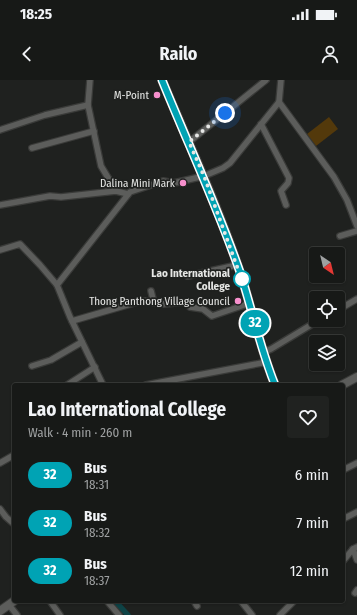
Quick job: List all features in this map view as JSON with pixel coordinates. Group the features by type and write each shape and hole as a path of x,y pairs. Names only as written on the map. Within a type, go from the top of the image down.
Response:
{"street":[{"path":"90,80 88,105 101,166 116,191"},
{"path":"162,80 204,176 237,265 274,383"},
{"path":"189,142 266,80"},
{"path":"57,285 130,192 163,181 174,183 204,176 223,168 230,163 279,102 281,80"},
{"path":"279,102 334,177 347,200 357,226"},
{"path":"0,130 88,105"},
{"path":"261,124 289,178 288,183 281,192 286,205"},
{"path":"32,148 94,132"},
{"path":"0,205 50,196 61,197 116,191 128,194"},
{"path":"340,236 357,231"},
{"path":"0,250 20,244 57,285 72,321 102,383"},
{"path":"188,276 237,265"},
{"path":"151,291 154,303"},
{"path":"345,306 357,299"},
{"path":"72,321 141,301 164,304 184,302 190,307 203,309 212,316 250,303"},
{"path":"264,352 309,326"},
{"path":"32,366 51,360 82,342"},
{"path":"157,383 267,362"},
{"path":"70,383 95,367"},
{"path":"345,383 357,377"},
{"path":"0,463 12,456"},
{"path":"345,469 357,463"},
{"path":"0,508 6,517 12,522"},
{"path":"345,517 357,512"},
{"path":"355,548 357,560"},
{"path":"345,559 355,548"},
{"path":"0,611 11,603 17,615"},
{"path":"51,603 60,615"},
{"path":"109,603 119,615"},
{"path":"243,603 252,615"},
{"path":"280,615 292,603"}],"shaded area":[{"path":"329,117 338,129 316,146 307,134"}],"waterway":[{"path":"117,603 128,615"}],"bus line":[{"name":"32","path":"162,80 204,176 250,303 274,383"}],"place":[{"name":"M-Point","path":"157,95"},
{"name":"Dalina Mini Mark","path":"183,183"},
{"name":"Lao International College","path":"242,279"},
{"name":"Thong Panthong Village Council","path":"238,301"}],"route":[{"path":"225,113 189,142 204,176 243,283 242,279"}]}
